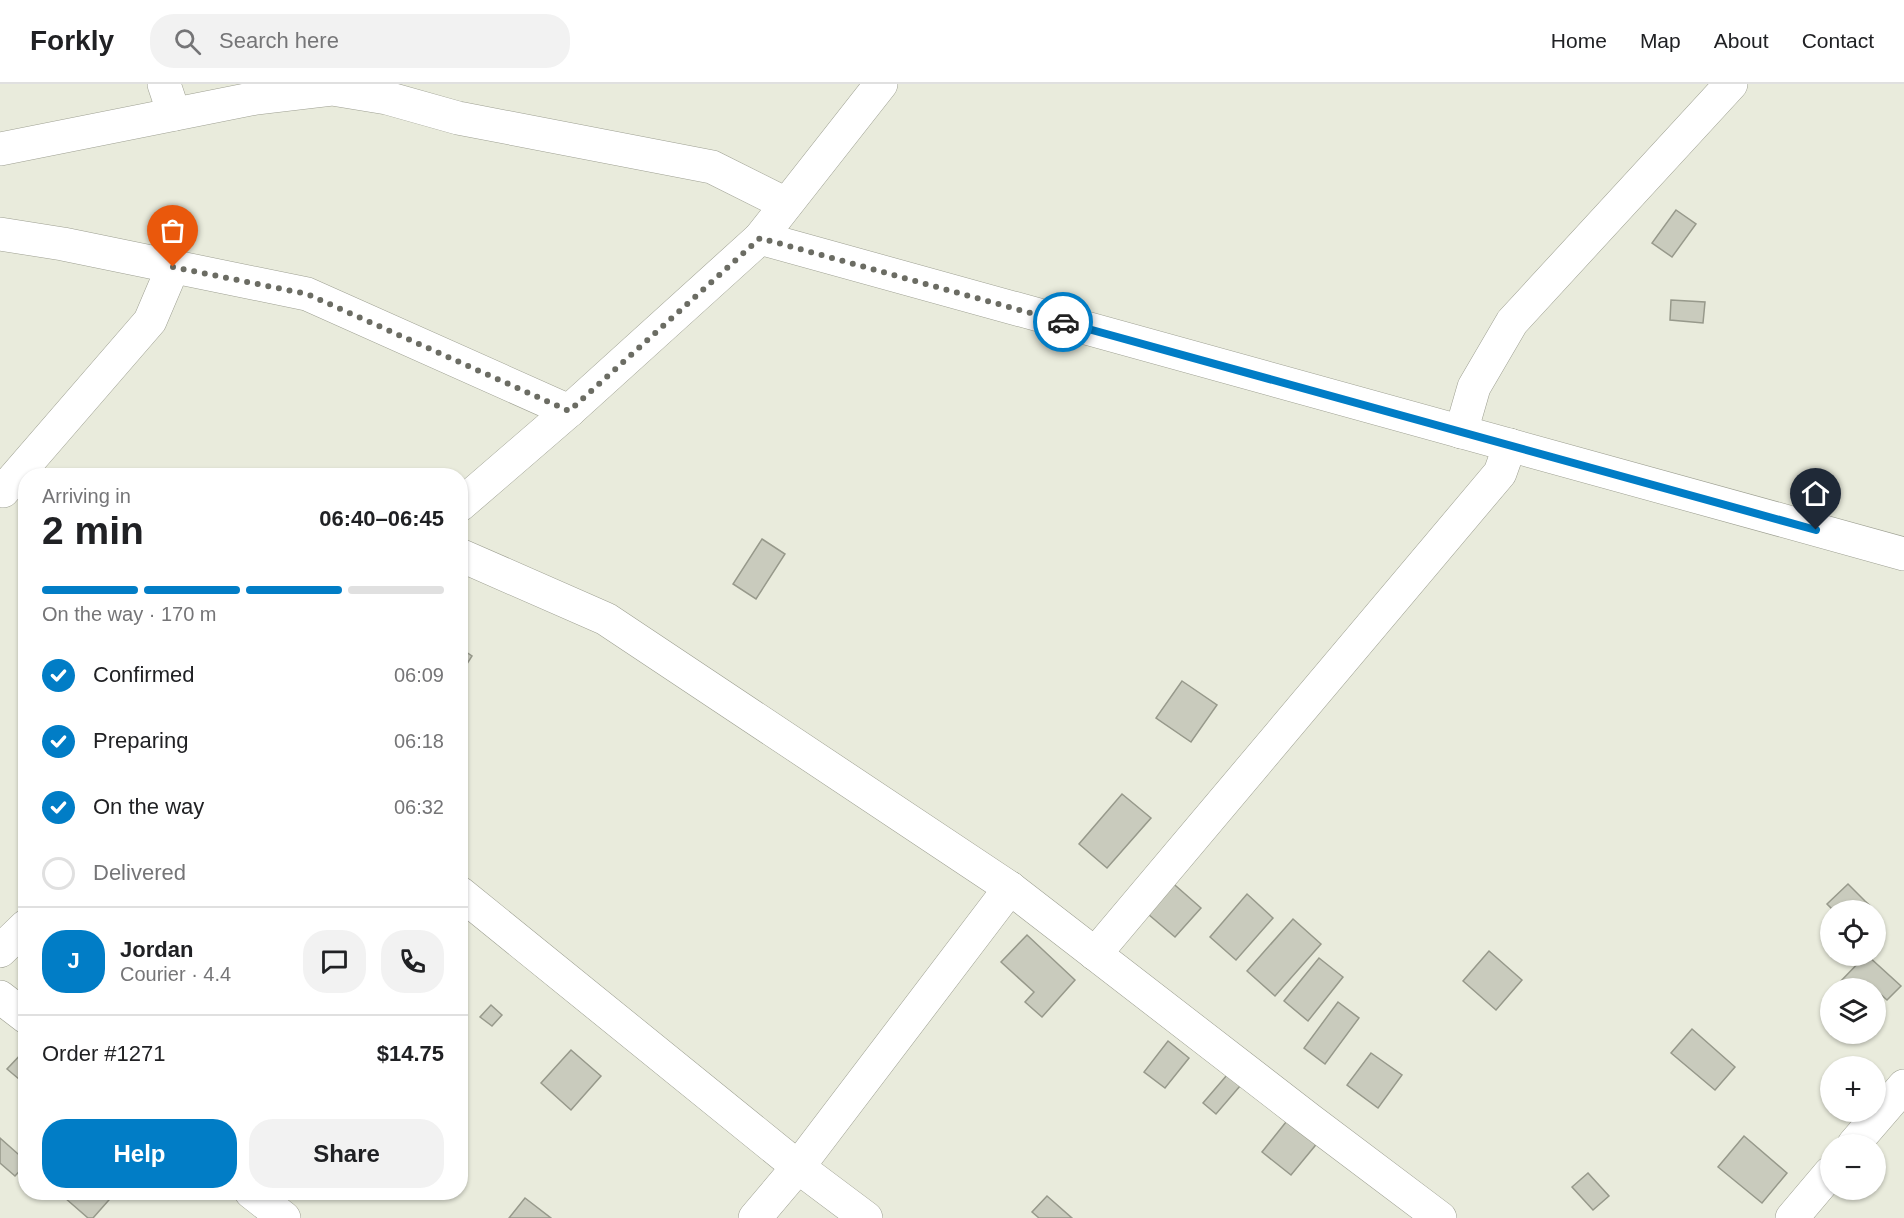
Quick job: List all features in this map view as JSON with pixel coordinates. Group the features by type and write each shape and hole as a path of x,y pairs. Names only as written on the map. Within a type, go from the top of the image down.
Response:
{"street":[{"path":"468,498 569,411 760,238 881,84"},
{"path":"1461,432 1474,387 1512,322 1731,84"},
{"path":"0,149 169,99 256,98 332,89 387,98 458,118 712,167 786,204"},
{"path":"0,234 307,294 569,411"},
{"path":"760,238 1904,554"},
{"path":"21,468 150,321 173,267"},
{"path":"1095,954 1500,474 1510,445"},
{"path":"2,490 18,472"},
{"path":"468,559 606,619 1010,888 1440,1218"},
{"path":"755,1218 798,1167 1010,888"},
{"path":"468,899 798,1167 866,1218"},
{"path":"0,951 18,934"},
{"path":"0,997 18,1011"},
{"path":"1863,1134 1904,1086"},
{"path":"1792,1218 1820,1185"},
{"path":"261,1200 284,1218"}],"building":[{"path":"1676,210 1696,224 1672,257 1652,243"},
{"path":"1671,300 1705,302 1703,323 1670,320"},
{"path":"762,539 785,554 756,599 733,584"},
{"path":"1182,681 1217,705 1191,742 1156,718"},
{"path":"1122,794 1151,818 1107,868 1079,844"},
{"path":"1168,879 1201,908 1175,937 1142,909"},
{"path":"1848,884 1864,900 1831,900"},
{"path":"1247,894 1273,918 1236,960 1210,937"},
{"path":"1293,919 1321,944 1275,996 1247,971"},
{"path":"1027,935 1075,980 1042,1017 1025,1002 1034,992 1001,962"},
{"path":"1489,951 1522,980 1496,1010 1463,981"},
{"path":"1319,958 1343,977 1308,1021 1284,1001"},
{"path":"1855,966 1879,966 1901,986 1887,1000 1886,978 1844,978"},
{"path":"1338,1002 1359,1018 1325,1064 1304,1048"},
{"path":"491,1005 502,1015 492,1026 480,1017"},
{"path":"1692,1029 1735,1067 1715,1090 1671,1053"},
{"path":"1168,1041 1189,1058 1165,1088 1144,1072"},
{"path":"571,1050 601,1076 571,1110 541,1083"},
{"path":"1371,1053 1402,1075 1378,1108 1347,1085"},
{"path":"18,1057 18,1078 7,1069"},
{"path":"1233,1068 1246,1079 1216,1114 1203,1103"},
{"path":"1290,1117 1319,1141 1291,1175 1262,1152"},
{"path":"1744,1136 1787,1173 1762,1203 1718,1167"},
{"path":"0,1138 18,1154 18,1173 15,1176 0,1163"},
{"path":"1588,1173 1609,1196 1593,1210 1572,1187"},
{"path":"1047,1196 1072,1218 1039,1218 1032,1212"},
{"path":"525,1198 551,1218 509,1218"},
{"path":"67,1200 109,1200 93,1218 88,1218"}],"way so far":[{"path":"173,267 307,294 569,411 760,238 1063,322"}],"route":[{"path":"1063,322 1816,530"}]}
